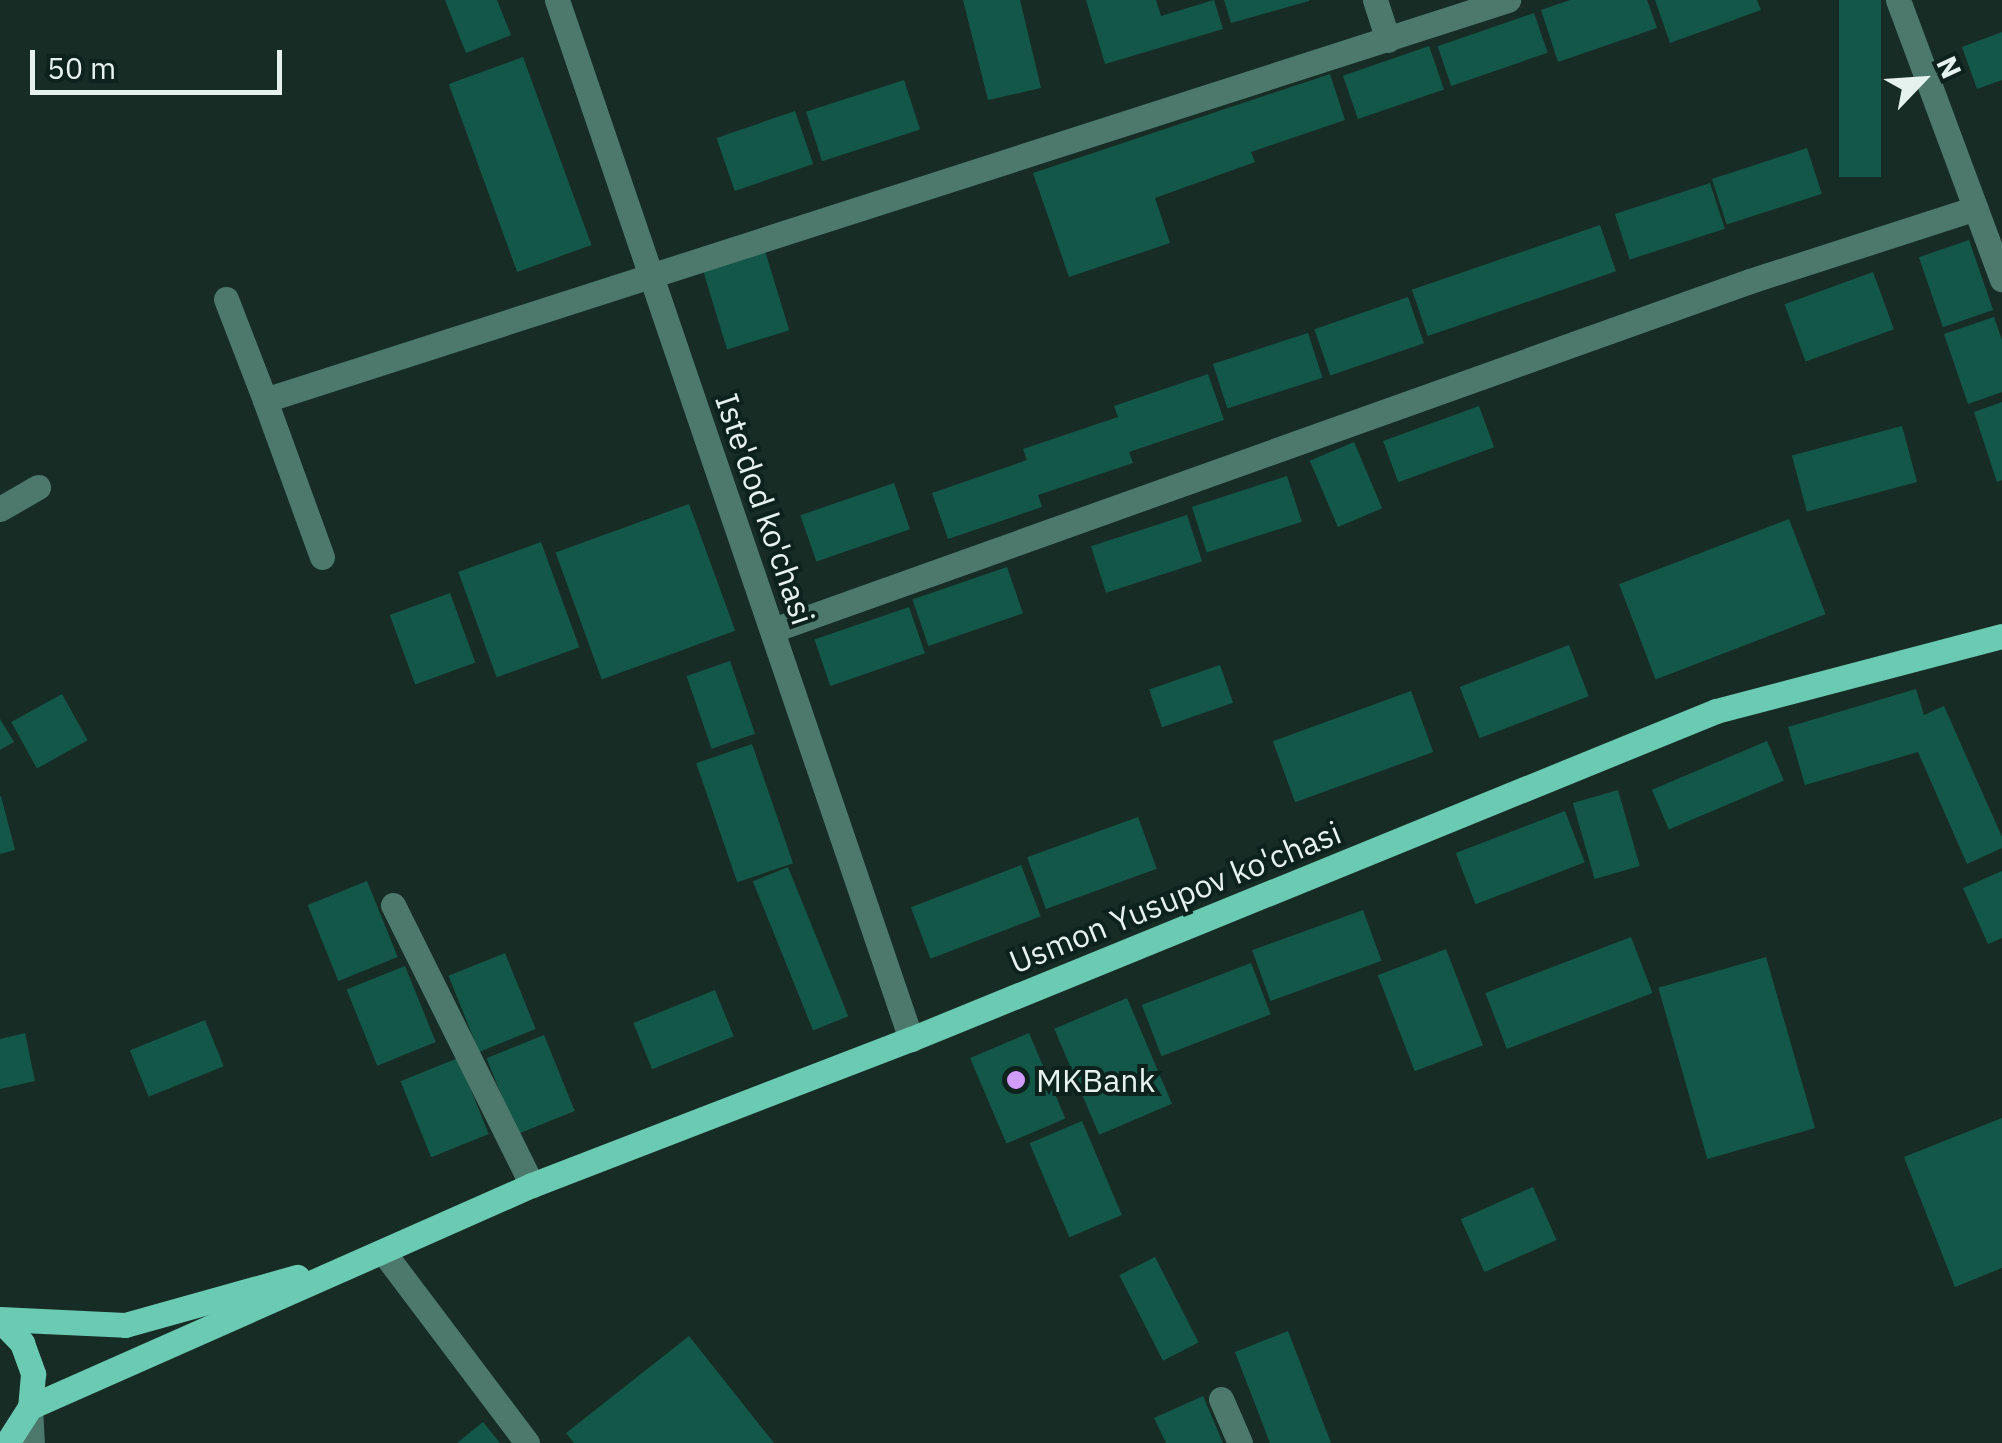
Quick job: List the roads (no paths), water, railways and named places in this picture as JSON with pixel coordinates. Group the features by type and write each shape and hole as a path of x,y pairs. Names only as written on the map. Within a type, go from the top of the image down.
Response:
{"main road":[{"name":"Usmon Yusupov ko'chasi","path":"30,1407 532,1185 911,1040 1716,712 2002,636"},
{"name":"Usmon Yusupov ko'chasi","path":"0,1320 125,1324 384,1253"},
{"path":"0,1320 22,1344 33,1374 30,1407 7,1443"}],"street":[{"name":"Iste'dod ko'chasi","path":"557,0 911,1040"},
{"path":"1375,0 1388,40"},
{"path":"266,400 1508,0"},
{"path":"1898,0 2002,278"},
{"path":"773,630 1750,281 1976,208"},
{"path":"226,299 322,556"},
{"path":"0,509 38,487"},
{"path":"393,905 532,1185"},
{"path":"384,1253 527,1443"},
{"path":"1221,1399 1240,1443"},
{"path":"30,1407 32,1443"}],"place":[{"name":"MKBank","path":"1016,1080"}]}
